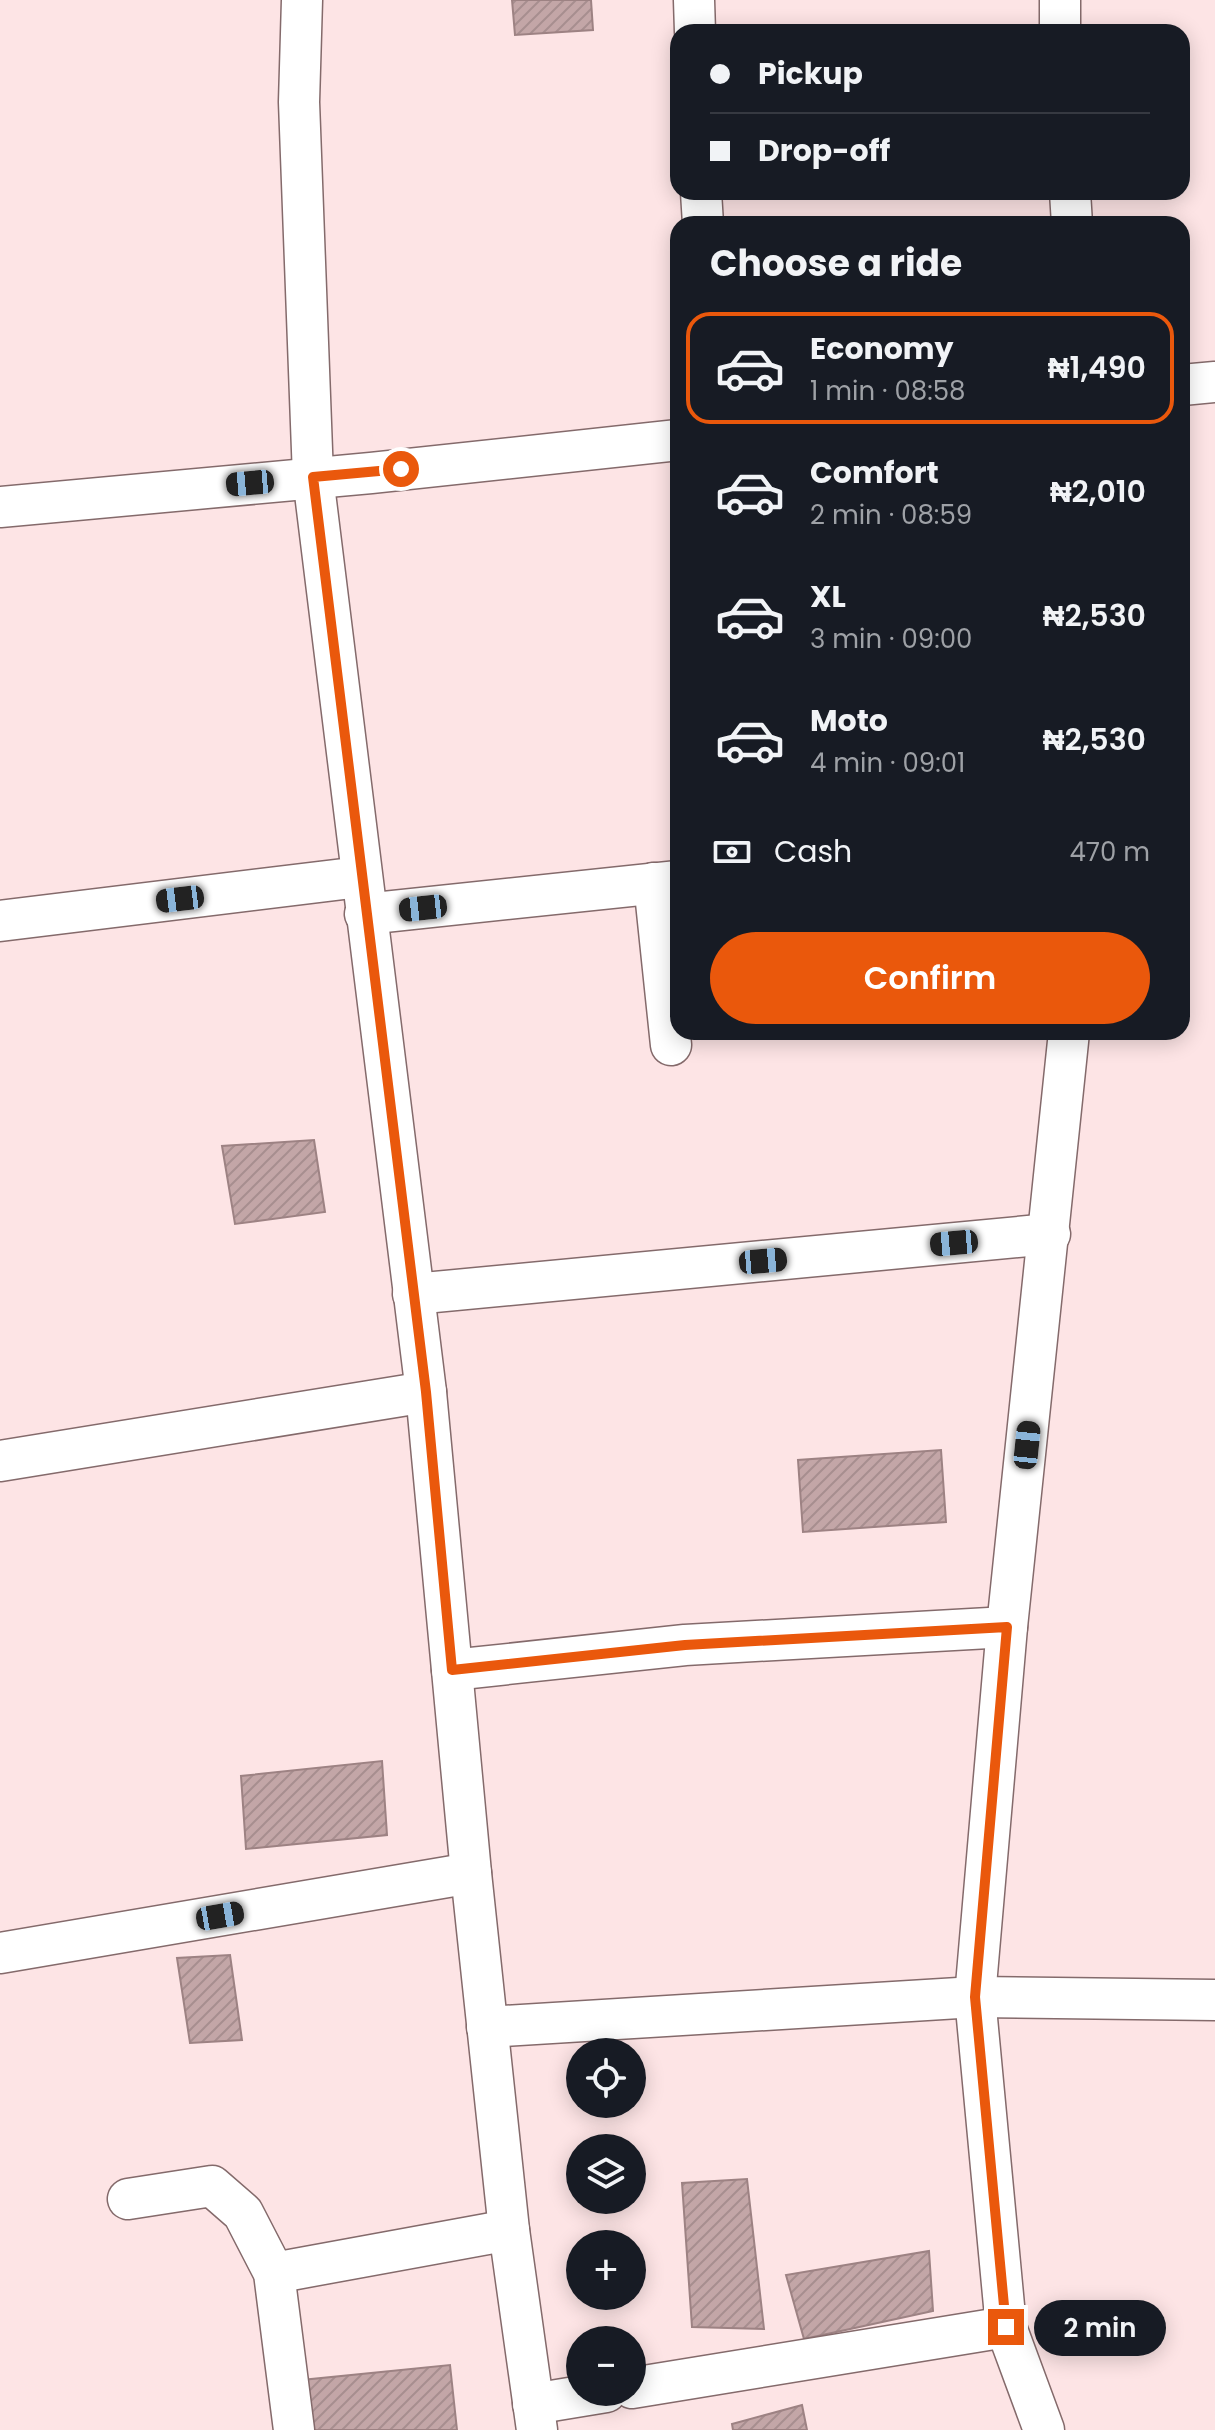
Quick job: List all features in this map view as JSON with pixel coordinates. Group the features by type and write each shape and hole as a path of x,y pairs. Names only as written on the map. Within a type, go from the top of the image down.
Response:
{"street":[{"path":"302,0 299,102 313,477 426,1392 471,1873 509,2230 535,2417 566,2406"},
{"path":"694,0 695,24"},
{"path":"1060,0 1060,24"},
{"path":"1190,384 1215,382"},
{"path":"0,507 670,441"},
{"path":"0,921 363,895 666,882 670,1012"},
{"path":"671,1040 671,1045"},
{"path":"1044,2430 1006,2327 975,1997 1007,1627 1068,1040"},
{"path":"413,1294 1050,1234"},
{"path":"0,1461 426,1392"},
{"path":"452,1670 685,1645 1007,1627"},
{"path":"0,1953 471,1873"},
{"path":"487,2027 975,1997 1215,2000"},
{"path":"128,2199 212,2186 243,2213 274,2273 294,2430"},
{"path":"274,2273 509,2230"},
{"path":"646,2386 1006,2327"}],"building":[{"path":"512,0 591,0 593,30 515,35"},
{"path":"314,1140 325,1212 235,1224 222,1146"},
{"path":"941,1450 946,1522 803,1532 798,1460"},
{"path":"382,1761 387,1835 246,1849 241,1776"},
{"path":"230,1955 242,2040 190,2043 177,1958"},
{"path":"747,2179 764,2329 692,2327 682,2183"},
{"path":"929,2251 933,2311 804,2339 786,2275"},
{"path":"450,2365 457,2430 307,2430 302,2380"},
{"path":"802,2405 807,2430 733,2430 732,2424"}],"route":[{"path":"401,469 313,477 426,1392 452,1670 685,1645 1007,1627 975,1997 1006,2327"}]}
